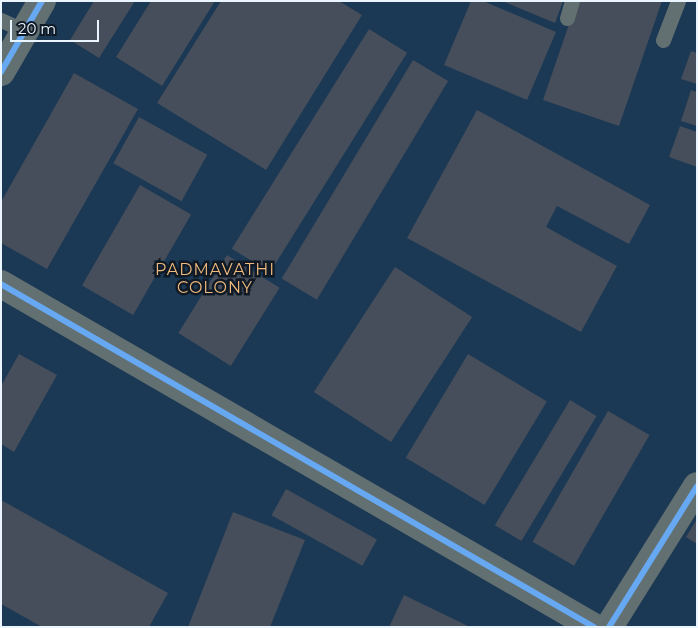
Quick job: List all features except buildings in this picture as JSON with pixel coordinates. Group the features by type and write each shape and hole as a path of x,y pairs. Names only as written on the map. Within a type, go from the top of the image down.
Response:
{"street":[{"path":"1,72 13,26 42,1"},
{"path":"1,284 594,627"},
{"path":"609,627 697,486"}],"lane":[{"path":"566,18 572,1"},
{"path":"663,40 678,1"}],"shaded area":[{"path":"1,1 697,1 697,627 1,627"}],"cycle path":[{"path":"1,72 42,1"},
{"path":"1,284 594,627"},
{"path":"609,627 697,486"}],"district":[{"name":"PADMAVATHI COLONY","path":"215,279"}]}
